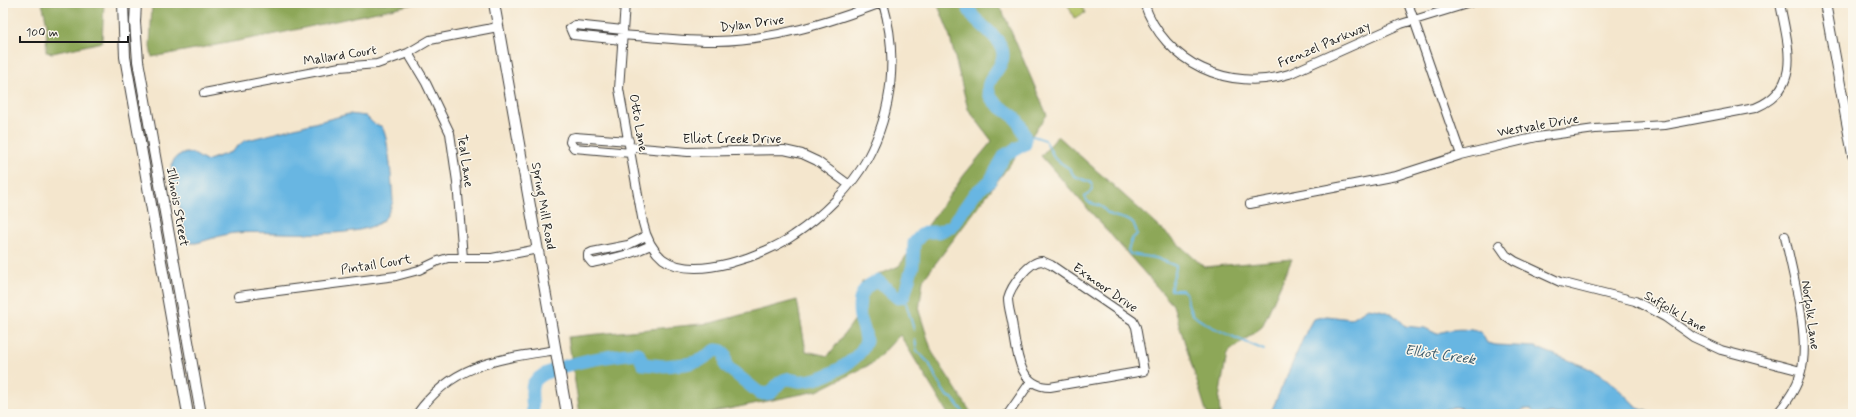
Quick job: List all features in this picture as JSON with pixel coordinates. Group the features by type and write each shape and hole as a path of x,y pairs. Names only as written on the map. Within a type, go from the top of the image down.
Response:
{"street":[{"name":"Illinois Street","path":"123,3 122,30 125,57 188,414"},
{"name":"Illinois Street","path":"136,3 135,22 138,61 201,414"},
{"name":"Spring Mill Road","path":"494,3 567,414"},
{"name":"Otto Lane","path":"625,3 619,89 646,236 650,245"},
{"name":"Dylan Drive","path":"622,35 575,25 570,28 573,35 622,35 694,40 742,39 775,35 821,24 882,3"},
{"path":"646,236 628,245 592,252 588,254 588,258 592,263 613,259 632,254 650,245 662,258 670,263 689,268 723,264 746,258 777,245 794,236 827,209 867,160 881,127 889,99 891,48 888,24 882,3"},
{"name":"Frenzel Parkway","path":"1144,3 1151,21 1163,38 1192,63 1222,77 1251,80 1276,78 1289,74 1415,20 1470,3"},
{"path":"1408,3 1461,155"},
{"name":"Westvale Drive","path":"1250,204 1396,176 1461,155 1537,137 1595,129 1665,126 1755,108 1773,98 1784,84 1789,64 1787,42 1780,3"},
{"path":"1825,3 1853,155"},
{"name":"Mallard Court","path":"204,93 340,67 377,64 408,53 430,40 498,27"},
{"name":"Teal Lane","path":"408,53 426,83 450,133 457,182 463,258"},
{"name":"Elliot Creek Drive","path":"630,147 574,148 570,142 571,138 575,137 630,147 688,152 784,150 802,154 817,161 848,184"},
{"name":"Norfolk Lane","path":"1778,414 1790,398 1802,371 1804,357 1804,338 1785,236"},
{"name":"Suffolk Lane","path":"1499,244 1506,255 1515,261 1574,287 1635,301 1665,317 1693,337 1721,350 1802,371"},
{"name":"Pintail Court","path":"238,296 406,274 438,261 463,258 492,258 538,248"},
{"name":"Exmoor Drive","path":"1042,261 1051,265 1132,321 1136,328 1144,372 1053,387 1043,387 1032,381 1023,373 1019,364 1008,298 1010,292 1029,266 1036,262 1042,261"},
{"path":"417,414 432,396 446,384 475,367 492,361 556,350"},
{"path":"1008,414 1032,381"}],"green space":[{"path":"42,3 104,3 102,42 53,53 46,52 47,24"},
{"path":"152,3 418,3 281,33 152,57 150,47"},
{"path":"937,3 999,3 1047,115 923,280 919,311 932,352 972,414 948,414 900,335 873,363 817,391 704,414 580,414 568,337 711,323 797,300 806,351 828,356 856,318 862,282 899,266 964,175 992,141 968,109 948,30"},
{"path":"1067,3 1080,3 1085,13 1074,18"},
{"path":"1058,136 1204,267 1292,259 1262,327 1227,353 1219,399 1220,414 1207,414 1173,305 1041,156"}],"water":[{"path":"349,114 366,116 374,124 381,126 384,131 390,161 393,201 387,215 381,222 368,228 332,233 235,233 196,243 191,243 187,239 173,184 172,166 174,159 180,155 192,153 206,161 231,152 244,141"},
{"name":"Elliot Creek","path":"1368,308 1389,313 1398,318 1405,326 1425,328 1437,334 1459,329 1470,330 1481,332 1487,343 1496,345 1535,347 1586,367 1609,380 1638,408 1654,414 1536,414 1530,409 1524,409 1516,414 1470,414 1462,408 1455,407 1438,414 1270,414 1313,319 1327,316 1351,319"}],"waterway":[{"path":"533,414 532,387 540,377 565,366 598,358 638,353 643,364 663,366 699,361 716,350 722,351 725,354 726,366 758,392 764,394 771,393 778,384 784,380 811,380 830,373 849,363 862,349 866,341 859,311 860,300 864,290 868,286 878,281 898,298 904,296 913,265 914,243 921,235 927,232 939,232 952,226 975,193 990,181 1005,155 1025,144 1025,136 1019,123 1012,115 1000,107 992,99 989,93 988,87 990,81 1002,61 1003,55 1000,44 973,16 966,3"},
{"path":"1026,140 1033,136 1045,140 1055,159 1070,169 1074,176 1090,182 1092,185 1092,190 1085,197 1088,202 1102,207 1112,215 1133,223 1137,234 1132,239 1128,250 1130,254 1156,258 1176,266 1171,284 1171,290 1182,290 1186,293 1187,301 1192,313 1197,318 1214,328 1264,350"},
{"path":"904,296 914,330"},
{"path":"915,340 917,351 929,363 947,396 952,398 965,414"}]}
